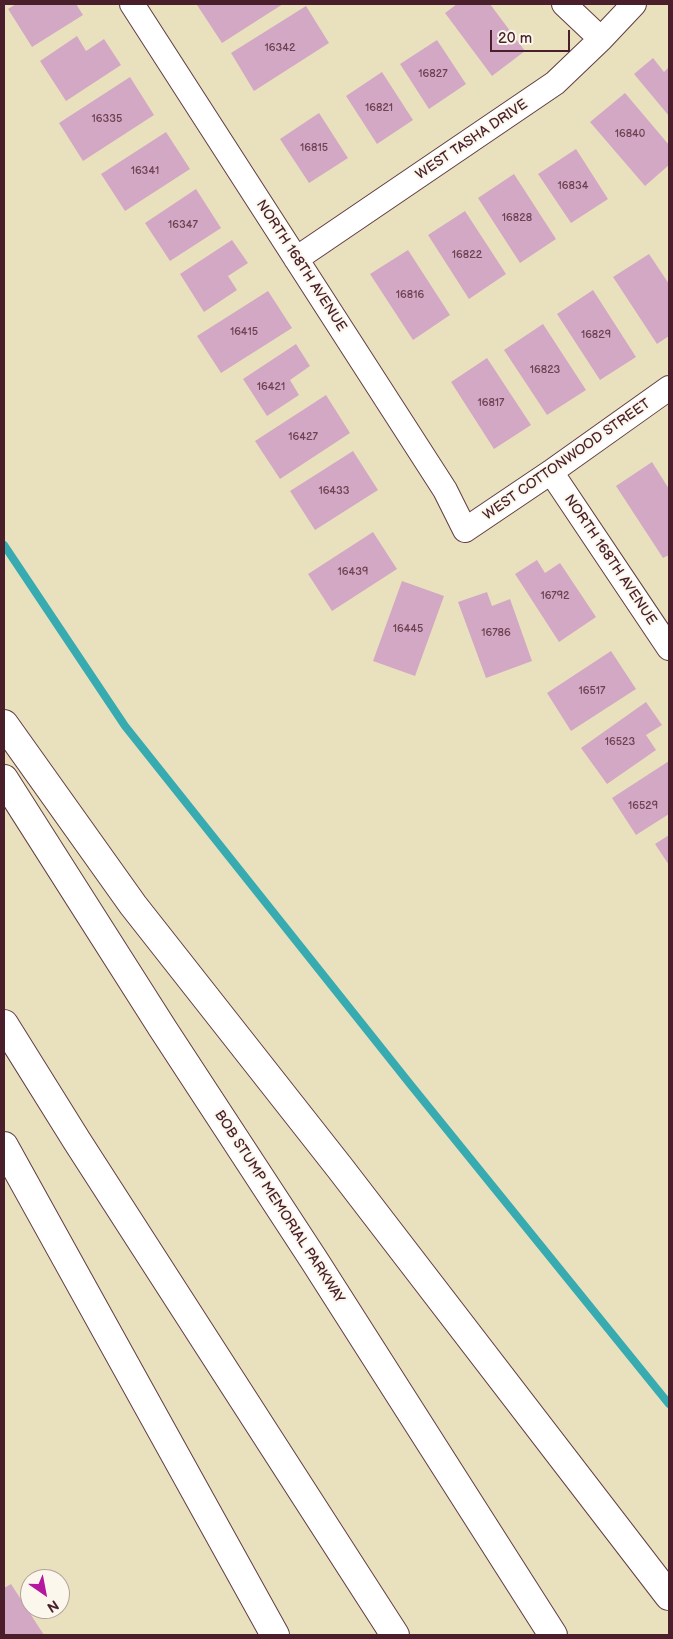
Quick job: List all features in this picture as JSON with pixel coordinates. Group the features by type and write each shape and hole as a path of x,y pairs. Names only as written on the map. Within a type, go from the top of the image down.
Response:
{"highway":[{"path":"4,724 133,905 340,1168 669,1596"},
{"name":"BOB STUMP MEMORIAL PARKWAY","path":"4,779 163,1029 320,1268 554,1635"},
{"path":"4,1024 77,1142 395,1635"},
{"path":"4,1146 275,1635"}],"street":[{"name":"NORTH 168TH AVENUE","path":"132,4 445,490 465,530"},
{"path":"564,4 602,38"},
{"name":"WEST TASHA DRIVE","path":"296,259 555,83 634,4"},
{"name":"WEST COTTONWOOD STREET","path":"465,530 551,472 669,388"},
{"name":"NORTH 168TH AVENUE","path":"551,472 669,648"}],"building":[{"path":"16,4 76,4 83,15 32,47 8,9"},
{"path":"198,4 283,4 222,43"},
{"path":"457,4 490,4 525,51 492,76 445,13"},
{"path":"306,6 329,43 254,91 231,53"},
{"path":"77,36 86,51 104,39 121,65 66,101 40,61"},
{"path":"437,40 466,84 429,109 400,64"},
{"path":"653,58 664,72 669,67 669,116 634,74"},
{"path":"382,72 413,120 377,144 346,96"},
{"path":"130,77 154,115 83,161 59,123"},
{"path":"625,93 669,145 669,165 645,186 590,122"},
{"path":"319,113 348,158 309,183 280,139"},
{"path":"166,132 190,169 125,211 101,174"},
{"path":"576,149 608,199 571,223 538,174"},
{"path":"514,174 556,239 520,263 478,198"},
{"path":"196,189 221,228 170,261 145,223"},
{"path":"465,211 506,274 469,299 428,235"},
{"path":"232,240 248,263 228,276 237,290 204,312 180,274"},
{"path":"408,250 450,315 413,340 370,274"},
{"path":"649,254 669,284 669,336 657,344 613,277"},
{"path":"593,290 636,357 600,380 557,314"},
{"path":"268,291 292,328 221,373 197,336"},
{"path":"543,324 586,390 547,415 504,350"},
{"path":"296,344 310,366 290,380 299,395 267,416 243,379"},
{"path":"487,358 531,425 494,449 451,382"},
{"path":"326,395 350,433 280,479 255,441"},
{"path":"353,451 378,490 315,530 290,491"},
{"path":"652,462 669,489 669,555 663,558 616,486"},
{"path":"373,532 397,569 332,611 308,574"},
{"path":"537,560 545,573 560,563 596,617 559,642 515,574"},
{"path":"402,581 444,596 415,676 373,661"},
{"path":"487,592 492,606 510,599 532,661 486,678 458,602"},
{"path":"611,651 636,689 571,731 547,693"},
{"path":"646,702 662,725 646,735 656,750 607,784 581,748"},
{"path":"669,761 669,814 636,835 612,798"},
{"path":"669,835 669,865 655,844"},
{"path":"11,1584 20,1598 20,1619 34,1619 44,1635 4,1635 4,1588"}],"waterway":[{"path":"4,545 125,726 410,1084 669,1404"}]}
